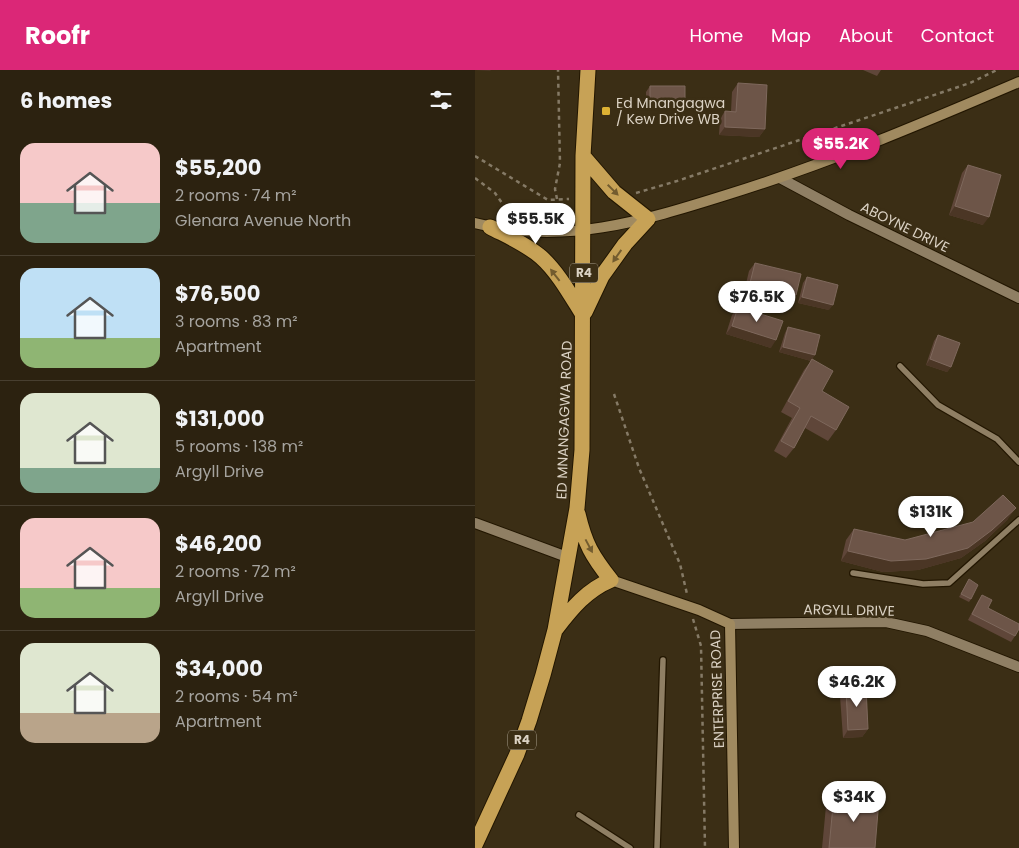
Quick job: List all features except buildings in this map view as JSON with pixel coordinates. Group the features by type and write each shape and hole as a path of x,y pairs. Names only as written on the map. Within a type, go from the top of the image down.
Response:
{"highway":[{"name":"ED MNANGAGWA ROAD","path":"475,845 517,754 529,721 555,630 577,508 582,450 583,156 588,70"},
{"path":"482,225 527,247 542,258 564,286 583,315 603,276 625,244 648,219 614,192 583,156"},
{"path":"555,630 587,593 611,580 595,560 584,537 577,508"}],"main road":[{"path":"482,225 517,232 543,233 584,231 648,219 780,178 904,131 1019,82"},
{"name":"ENTERPRISE ROAD","path":"611,580 690,606 730,624 734,848"}],"street":[{"name":"ABOYNE DRIVE","path":"780,178 849,215 1019,298"},
{"path":"475,523 567,557"},
{"name":"ARGYLL DRIVE","path":"730,624 886,622 927,631 1019,668"}],"lane":[{"path":"900,366 938,405 997,439 1019,462"},
{"path":"853,573 923,584 949,583 1019,520"},
{"path":"657,848 663,660"},
{"path":"579,815 630,848"}],"path":[{"path":"557,200 555,189 560,163 558,70"},
{"path":"614,192 618,187 631,194 677,181 970,83 997,70"},
{"path":"475,156 548,200 584,199"},
{"path":"475,178 495,193 502,203"},
{"path":"614,394 639,468 680,564 701,646 705,848"}],"place":[{"name":"Ed Mnangagwa / Kew Drive WB","path":"606,111"}]}
